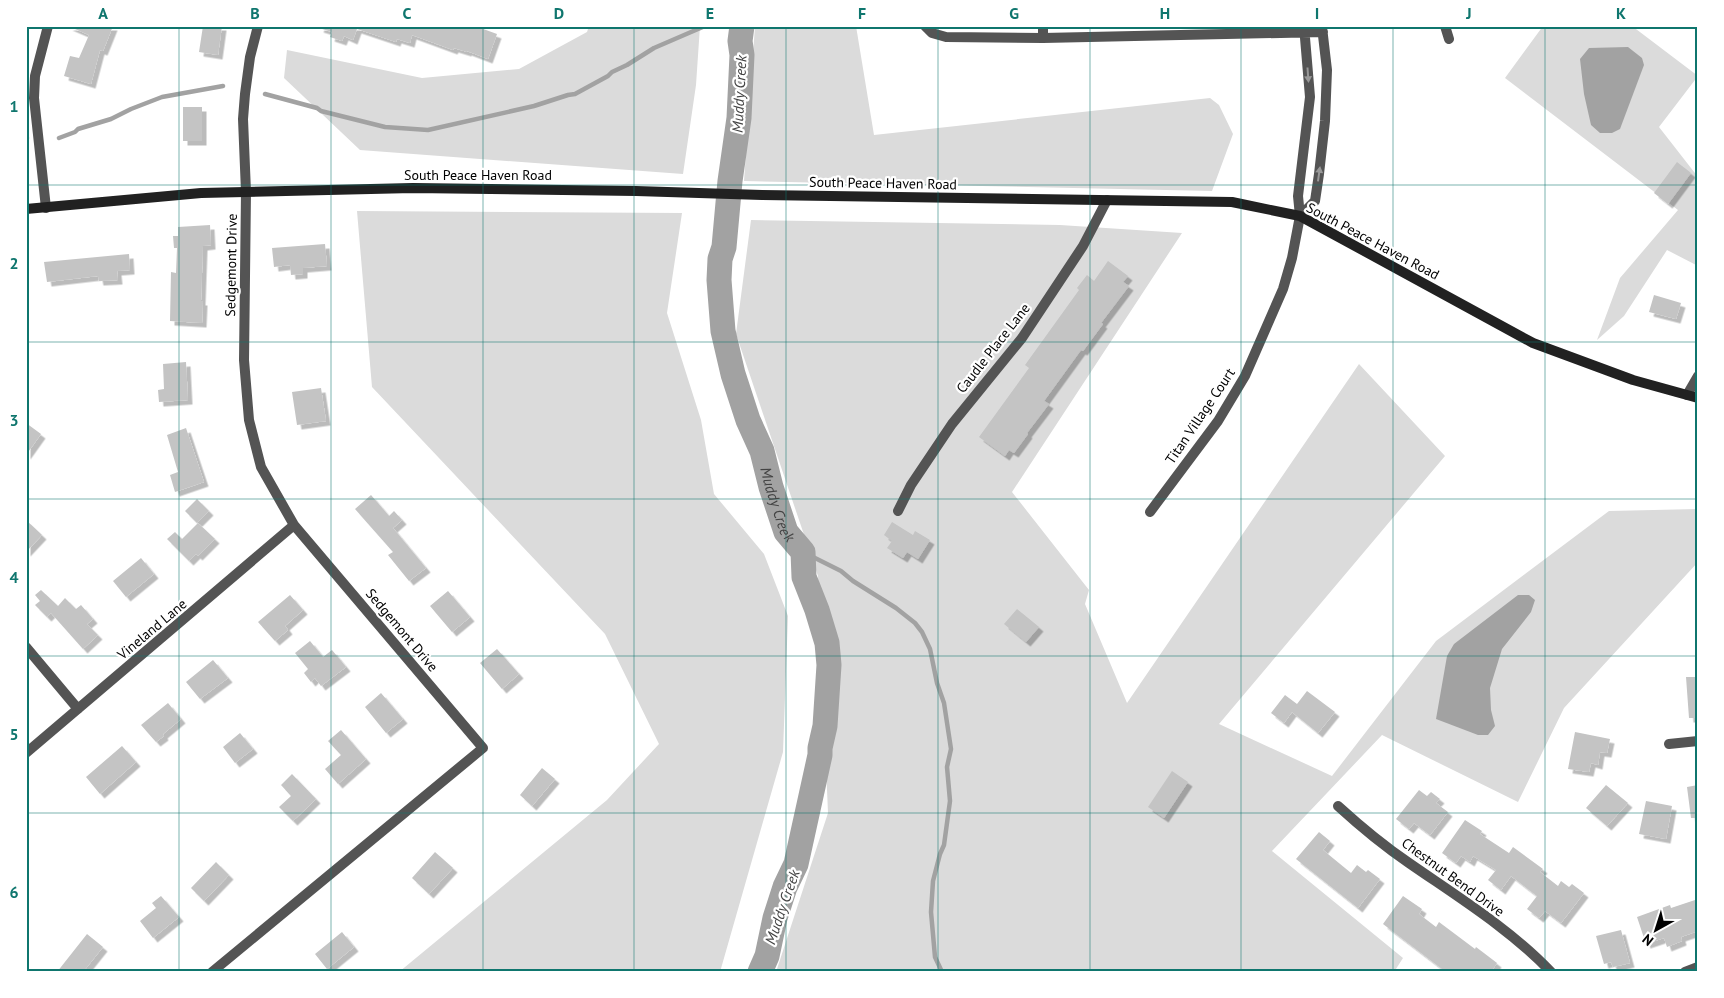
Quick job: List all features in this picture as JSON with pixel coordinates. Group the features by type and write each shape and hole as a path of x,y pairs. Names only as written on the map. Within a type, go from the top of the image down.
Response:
{"main road":[{"name":"South Peace Haven Road","path":"26,209 201,193 413,188 636,191 762,196 1232,202 1300,216 1532,343 1633,380 1693,397"}],"street":[{"path":"46,208 34,98 35,76 48,26"},
{"name":"Sedgemont Drive","path":"212,972 483,748 294,525 261,467 249,420 244,360 246,192 243,119 250,57 258,26"},
{"path":"925,26 932,33 946,37 1043,38 1162,31 1323,29 1327,70 1325,121 1319,174 1315,201 1300,216"},
{"path":"1043,26 1043,38"},
{"path":"1445,26 1449,39"},
{"path":"1300,216 1298,196 1310,97 1304,29"},
{"name":"Caudle Place Lane","path":"898,511 911,485 952,424 1022,338 1083,246 1107,200"},
{"name":"Titan Village Court","path":"1150,512 1218,421 1245,376 1269,325 1283,289 1292,258 1300,216"},
{"path":"1693,397 1698,376"},
{"name":"Vineland Lane","path":"26,752 294,525"},
{"path":"26,647 78,709"},
{"path":"1670,744 1698,741"},
{"name":"Chestnut Bend Drive","path":"1338,806 1369,834 1505,931 1551,972"},
{"path":"1685,972 1698,967"}],"shaded area":[{"path":"589,26 700,26 696,85 683,174 360,150 284,78 287,50 422,78 519,69 587,32"},
{"path":"755,26 856,26 874,135 1210,98 1219,105 1233,134 1212,191 744,181"},
{"path":"1543,26 1632,26 1698,76 1659,127 1698,177 1698,266 1667,250 1624,316 1597,340 1620,278 1678,210 1505,78"},
{"path":"1628,47 1642,58 1644,65 1620,129 1612,133 1600,133 1591,125 1584,94 1580,59 1589,48"},
{"path":"357,211 682,213 667,313 701,420 714,494 764,554 788,616 783,752 720,972 399,972 607,800 659,744 605,634 372,387"},
{"path":"751,220 1060,225 1182,233 1012,492 1089,590 1085,604 1127,703 1359,364 1445,456 1219,724 1332,776 1436,641 1609,511 1698,509 1698,562 1564,708 1518,802 1382,735 1272,851 1403,958 1394,972 776,972 828,813 818,576 736,334"},
{"path":"1518,595 1529,595 1535,600 1531,612 1502,649 1490,688 1491,710 1495,726 1488,735 1478,735 1436,719 1447,656 1454,644"}],"building":[{"path":"68,26 113,26 103,51 100,50 91,84 64,76 70,56 79,58 89,35"},
{"path":"203,26 222,26 218,55 199,52"},
{"path":"320,26 475,26 497,34 488,59 467,51 454,48 453,50 412,35 410,43 397,39 396,42 357,29 353,40 344,36 342,41 330,37 332,32 319,28"},
{"path":"183,107 202,107 202,141 183,141"},
{"path":"1677,162 1691,173 1668,204 1654,193"},
{"path":"210,225 211,245 203,246 202,323 170,321 171,272 176,273 177,248 174,248 173,236 178,236 178,227"},
{"path":"325,244 327,266 303,268 303,274 291,275 290,265 274,267 272,248"},
{"path":"129,254 130,270 117,271 118,280 99,281 98,276 47,282 44,262"},
{"path":"1108,261 1128,276 1123,282 1129,286 1101,323 1103,324 1083,351 1081,350 1044,401 1049,404 1028,434 1014,453 1009,450 1005,456 979,437 1029,368 1025,365 1079,290 1077,288 1087,275 1094,281"},
{"path":"1654,295 1681,303 1676,319 1649,312"},
{"path":"186,362 188,400 159,402 158,390 164,389 163,364"},
{"path":"321,388 326,421 297,425 292,392"},
{"path":"26,423 41,434 26,455"},
{"path":"186,428 204,482 175,492 170,475 178,472 167,435"},
{"path":"371,495 389,516 394,511 402,520 393,528 426,568 409,581 388,555 393,552 355,509"},
{"path":"197,499 209,511 197,523 185,511"},
{"path":"26,520 42,535 26,552"},
{"path":"892,522 913,535 915,531 930,540 918,559 907,552 903,558 887,548 892,541 884,535"},
{"path":"198,523 215,539 198,556 196,554 189,561 167,539 175,532 182,539"},
{"path":"141,558 154,574 126,597 113,581"},
{"path":"41,590 58,606 65,598 76,609 81,605 93,619 87,624 98,635 83,649 51,613 47,617 35,605 40,601 35,595"},
{"path":"448,591 470,617 452,632 430,606"},
{"path":"290,595 303,610 285,626 288,630 275,641 258,622"},
{"path":"1017,609 1039,627 1026,642 1004,624"},
{"path":"310,641 323,657 332,650 346,667 321,686 315,678 311,682 304,673 308,669 295,653"},
{"path":"497,649 519,674 502,689 480,663"},
{"path":"213,660 228,678 200,699 186,682"},
{"path":"1686,677 1698,677 1698,718 1689,718"},
{"path":"1307,691 1335,712 1318,733 1292,712 1284,723 1271,713 1285,695 1297,704"},
{"path":"381,693 403,719 386,733 365,707"},
{"path":"168,703 181,719 156,742 141,725"},
{"path":"341,730 366,759 338,784 325,769 341,755 328,741"},
{"path":"1575,732 1610,739 1607,753 1600,752 1598,765 1591,763 1589,772 1568,769"},
{"path":"240,733 253,749 235,763 223,747"},
{"path":"122,746 136,762 100,794 86,777"},
{"path":"542,768 555,779 532,806 520,795"},
{"path":"1172,771 1188,782 1164,818 1148,807"},
{"path":"292,774 316,799 293,821 279,807 291,796 281,785"},
{"path":"1606,785 1628,803 1607,826 1586,808"},
{"path":"1698,785 1698,818 1691,818 1687,787"},
{"path":"1419,790 1427,796 1431,792 1440,799 1436,803 1448,812 1430,835 1414,823 1409,829 1396,819"},
{"path":"1646,801 1672,806 1666,839 1639,834"},
{"path":"1465,820 1482,831 1480,834 1509,853 1513,847 1543,869 1540,872 1558,886 1561,881 1569,887 1572,884 1584,893 1561,923 1545,911 1539,918 1527,909 1537,896 1511,876 1501,890 1488,880 1496,870 1473,856 1470,862 1461,856 1456,863 1442,853"},
{"path":"1319,832 1330,841 1323,850 1351,873 1357,865 1380,879 1358,908 1296,859"},
{"path":"435,852 453,868 429,894 412,878"},
{"path":"216,862 229,875 204,901 191,888"},
{"path":"161,896 179,917 153,938 140,921 156,908 152,903"},
{"path":"1403,896 1422,909 1419,914 1436,927 1439,922 1497,963 1491,972 1446,972 1383,924"},
{"path":"1698,899 1698,931 1681,937 1682,941 1667,947 1664,938 1646,944 1637,917 1670,905 1671,908"},
{"path":"1621,930 1630,963 1613,967 1611,962 1604,964 1596,936"},
{"path":"342,932 354,947 327,969 315,954"},
{"path":"87,934 103,947 83,972 57,972"}],"waterway":[{"path":"265,94 317,108 321,111 385,127 428,130 534,106 575,94 654,48 705,26"},
{"name":"Muddy Creek","path":"742,26 740,41 742,55 739,118 730,181 724,247 720,259 719,280 723,331 733,374 748,420 762,451 771,487 786,532 803,552 804,577 827,643 829,665 825,726 796,864 785,887 775,918 767,956 760,972"},
{"path":"59,138 78,129 111,119 162,97 223,86"},
{"path":"803,552 841,571 853,581 896,608 915,623 922,632 930,649 937,683 944,703 951,749 947,767 950,801 944,845 933,881 931,912 935,957 942,972"}]}
